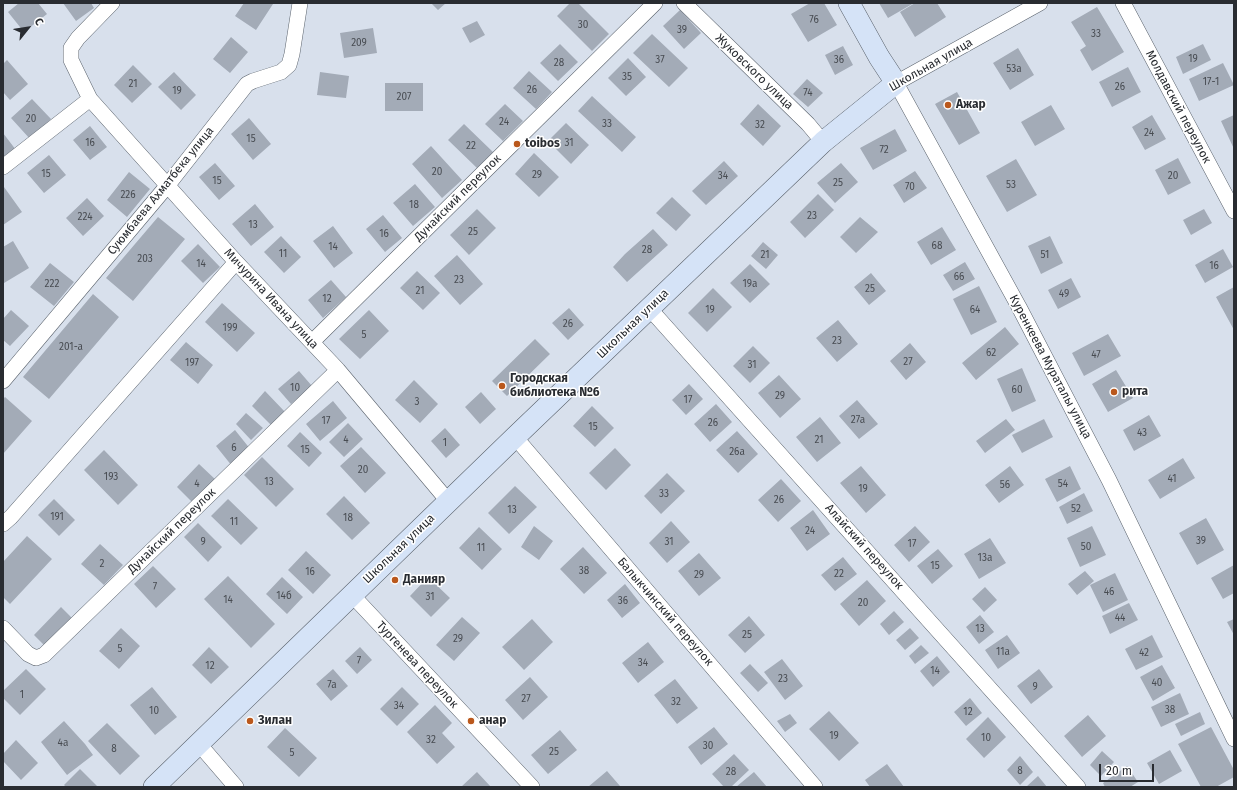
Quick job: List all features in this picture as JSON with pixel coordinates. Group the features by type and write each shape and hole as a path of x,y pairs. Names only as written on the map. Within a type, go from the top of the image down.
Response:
{"street":[{"path":"3,167 90,99 71,60 71,48 78,38 112,3"},
{"name":"Суюмбаева Ахматбека улица","path":"3,381 167,186 247,84 281,72 288,65 292,54 300,3"},
{"name":"Дунайский переулок","path":"312,342 656,3"},
{"name":"Жуковского улица","path":"684,3 808,124 823,142"},
{"name":"Куренкеева Мураталы улица","path":"849,3 879,57 896,83 1019,307 1109,480 1234,739"},
{"name":"Школьная улица","path":"154,787 514,437 823,142 896,83 1040,3"},
{"name":"Молдавский переулок","path":"1123,3 1234,211"},
{"name":"Мичурина Ивана улица","path":"90,99 236,262 338,370 448,501"},
{"path":"6,517 236,262"},
{"name":"Алайский переулок","path":"649,308 1078,787"},
{"name":"Дунайский переулок","path":"3,628 28,654 36,658 44,655 338,370"},
{"name":"Балыкчинский переулок","path":"514,437 815,787"},
{"name":"Тургенева переулок","path":"352,595 532,787"},
{"path":"199,744 236,787"}],"building":[{"path":"19,3 38,3 47,14 24,32 8,12"},
{"path":"63,3 91,3 94,8 76,21"},
{"path":"244,3 273,4 256,30 235,16"},
{"path":"431,3 446,3 438,10"},
{"path":"570,3 578,3 609,34 592,51 557,16"},
{"path":"810,3 824,3 837,25 808,42 791,14"},
{"path":"879,3 914,3 888,18"},
{"path":"915,3 937,3 946,17 915,37 900,12"},
{"path":"1097,7 1124,52 1092,71 1080,50 1086,46 1071,22"},
{"path":"680,10 701,33 684,49 663,26"},
{"path":"477,21 485,35 470,43 462,28"},
{"path":"373,28 377,53 344,58 340,33"},
{"path":"652,34 688,68 669,87 633,53"},
{"path":"231,37 248,52 230,73 213,59"},
{"path":"560,44 578,62 558,81 540,63"},
{"path":"1203,44 1211,60 1183,74 1176,57"},
{"path":"843,46 853,65 835,75 825,55"},
{"path":"1018,48 1034,75 1010,90 993,63"},
{"path":"628,58 646,77 626,96 608,78"},
{"path":"7,60 28,84 10,100 3,92 3,64"},
{"path":"1223,63 1234,85 1199,101 1189,79"},
{"path":"133,65 152,84 132,103 114,85"},
{"path":"1128,67 1141,92 1112,107 1099,82"},
{"path":"529,71 552,92 536,109 513,88"},
{"path":"174,72 196,95 181,110 158,87"},
{"path":"320,72 349,76 346,98 317,95"},
{"path":"807,79 823,93 808,107 793,94"},
{"path":"385,83 423,83 423,111 385,111"},
{"path":"957,92 980,133 959,145 935,104"},
{"path":"592,96 636,137 622,152 578,111"},
{"path":"32,99 51,119 30,139 11,118"},
{"path":"505,104 523,121 503,141 485,124"},
{"path":"758,104 781,126 763,146 740,124"},
{"path":"1051,105 1065,129 1035,146 1021,122"},
{"path":"1152,115 1166,139 1145,150 1132,127"},
{"path":"1234,115 1234,149 1221,121"},
{"path":"249,118 271,144 253,160 231,134"},
{"path":"566,123 589,145 571,164 548,141"},
{"path":"464,124 493,152 477,168 448,140"},
{"path":"90,126 107,147 90,160 73,140"},
{"path":"895,129 907,151 873,170 860,148"},
{"path":"3,133 16,150 3,160"},
{"path":"431,146 462,180 442,198 412,164"},
{"path":"534,153 559,177 539,197 515,174"},
{"path":"49,155 66,175 44,193 27,173"},
{"path":"1178,158 1191,183 1168,195 1155,170"},
{"path":"1016,159 1037,195 1007,212 986,176"},
{"path":"724,161 738,176 706,205 692,191"},
{"path":"215,163 235,186 219,200 199,177"},
{"path":"841,163 858,182 835,203 817,183"},
{"path":"915,171 927,188 904,203 893,185"},
{"path":"129,172 150,189 127,217 107,200"},
{"path":"415,184 435,207 413,226 393,203"},
{"path":"4,187 22,212 3,225 3,188"},
{"path":"818,194 834,210 805,238 790,222"},
{"path":"672,197 691,215 676,231 656,213"},
{"path":"87,198 104,216 83,236 66,218"},
{"path":"255,204 274,227 251,246 232,224"},
{"path":"477,209 496,228 469,255 450,235"},
{"path":"1204,209 1212,223 1191,235 1183,220"},
{"path":"383,215 402,238 385,252 366,229"},
{"path":"158,217 185,239 133,301 106,278"},
{"path":"860,217 878,232 856,253 840,237"},
{"path":"333,226 353,253 334,268 313,241"},
{"path":"942,227 956,250 931,265 917,242"},
{"path":"653,229 668,245 627,282 613,267"},
{"path":"281,236 301,257 284,273 264,252"},
{"path":"1050,236 1063,263 1041,274 1028,246"},
{"path":"13,241 29,268 4,283 3,247"},
{"path":"763,242 778,255 766,269 751,256"},
{"path":"198,244 220,267 203,283 181,261"},
{"path":"1223,249 1233,267 1205,283 1195,265"},
{"path":"457,255 483,284 460,305 434,276"},
{"path":"965,262 975,279 953,291 943,275"},
{"path":"50,263 74,282 54,306 30,287"},
{"path":"750,264 770,284 750,303 730,283"},
{"path":"417,271 440,293 423,310 400,288"},
{"path":"871,273 886,291 869,305 854,287"},
{"path":"1071,278 1081,297 1058,309 1048,290"},
{"path":"331,280 346,297 323,318 308,300"},
{"path":"979,286 997,322 971,335 953,299"},
{"path":"1234,287 1234,330 1216,297"},
{"path":"713,288 732,307 707,332 688,313"},
{"path":"93,294 119,317 49,399 23,377"},
{"path":"222,303 255,333 237,352 205,322"},
{"path":"569,308 584,325 568,340 552,323"},
{"path":"11,310 29,326 10,346 3,340 3,319"},
{"path":"369,310 389,331 360,359 339,339"},
{"path":"838,320 858,344 837,362 816,338"},
{"path":"1005,327 1019,344 976,380 962,363"},
{"path":"1108,334 1121,356 1084,376 1072,353"},
{"path":"535,339 550,354 507,396 492,381"},
{"path":"186,342 213,365 198,384 170,360"},
{"path":"910,343 926,362 906,380 890,361"},
{"path":"753,346 770,363 750,383 733,366"},
{"path":"1022,368 1036,401 1012,412 997,379"},
{"path":"1116,370 1133,398 1108,412 1092,384"},
{"path":"299,371 312,386 291,404 278,389"},
{"path":"779,375 801,399 780,418 758,393"},
{"path":"414,380 438,404 420,423 395,400"},
{"path":"689,384 703,399 686,415 672,400"},
{"path":"265,391 286,413 272,426 252,406"},
{"path":"481,392 496,409 480,424 465,407"},
{"path":"5,397 32,421 3,454 3,399"},
{"path":"857,400 878,424 859,439 839,416"},
{"path":"333,401 347,418 320,441 306,424"},
{"path":"716,404 732,422 710,442 694,424"},
{"path":"592,406 614,428 595,447 573,426"},
{"path":"246,413 263,428 251,440 236,424"},
{"path":"1149,415 1161,436 1134,451 1123,430"},
{"path":"820,417 841,443 817,462 796,437"},
{"path":"1006,419 1015,430 985,453 976,441"},
{"path":"1044,419 1053,437 1022,453 1012,435"},
{"path":"348,423 363,439 344,457 329,442"},
{"path":"445,428 460,445 446,458 431,441"},
{"path":"235,430 251,450 232,466 216,446"},
{"path":"737,431 758,454 738,473 716,450"},
{"path":"300,432 322,453 309,467 287,446"},
{"path":"361,447 386,473 365,493 340,466"},
{"path":"615,448 631,465 606,490 589,473"},
{"path":"104,450 138,485 118,505 84,470"},
{"path":"262,457 294,489 276,507 244,475"},
{"path":"1183,458 1195,478 1160,499 1148,480"},
{"path":"199,464 217,481 194,504 177,487"},
{"path":"861,466 886,495 866,513 840,483"},
{"path":"1010,466 1024,485 999,503 985,485"},
{"path":"1070,466 1081,489 1057,502 1045,479"},
{"path":"667,473 685,491 661,514 644,496"},
{"path":"781,479 801,501 778,522 758,500"},
{"path":"515,486 537,507 509,534 488,513"},
{"path":"1084,493 1093,511 1067,524 1059,507"},
{"path":"344,496 370,523 352,540 326,514"},
{"path":"54,499 75,520 59,536 38,515"},
{"path":"228,499 258,528 241,545 211,516"},
{"path":"813,510 830,534 807,551 790,528"},
{"path":"1206,518 1224,550 1197,565 1179,533"},
{"path":"671,521 690,542 667,563 649,543"},
{"path":"198,523 222,547 208,562 184,537"},
{"path":"534,526 553,541 539,560 521,547"},
{"path":"915,526 930,542 909,562 894,545"},
{"path":"1092,526 1106,555 1080,567 1067,538"},
{"path":"479,527 502,549 482,570 459,548"},
{"path":"27,536 52,559 10,604 3,597 3,562"},
{"path":"990,538 1006,563 979,579 964,554"},
{"path":"100,544 123,565 104,585 81,564"},
{"path":"583,547 607,573 584,594 560,569"},
{"path":"938,549 953,566 932,584 917,566"},
{"path":"306,551 331,575 313,594 288,570"},
{"path":"699,553 721,578 699,596 678,571"},
{"path":"843,557 857,574 835,591 821,575"},
{"path":"1234,565 1234,593 1223,599 1211,578"},
{"path":"153,566 176,589 156,608 134,584"},
{"path":"1085,571 1094,581 1077,595 1068,584"},
{"path":"1115,573 1128,600 1103,612 1090,585"},
{"path":"228,576 275,624 251,648 204,599"},
{"path":"282,577 303,597 287,614 266,594"},
{"path":"428,577 450,598 431,617 410,596"},
{"path":"867,580 886,601 859,626 840,604"},
{"path":"625,584 640,603 622,618 607,600"},
{"path":"985,587 997,600 984,612 972,599"},
{"path":"1129,603 1138,620 1110,634 1102,616"},
{"path":"61,607 74,620 47,648 34,635"},
{"path":"894,611 904,622 889,635 880,624"},
{"path":"980,615 994,632 979,644 966,627"},
{"path":"749,616 765,635 745,653 728,635"},
{"path":"462,617 480,633 454,661 436,645"},
{"path":"532,619 553,642 524,670 502,647"},
{"path":"1234,619 1234,635 1227,622"},
{"path":"121,628 140,646 119,669 99,651"},
{"path":"910,628 919,638 905,650 896,640"},
{"path":"1007,635 1020,653 998,669 985,650"},
{"path":"1152,635 1163,657 1136,670 1125,649"},
{"path":"648,642 664,662 638,683 622,663"},
{"path":"921,645 929,653 915,664 909,656"},
{"path":"209,647 229,667 211,684 192,665"},
{"path":"360,647 372,660 357,674 345,661"},
{"path":"937,656 950,672 933,687 920,671"},
{"path":"782,659 803,686 785,700 764,672"},
{"path":"750,664 768,683 758,692 740,673"},
{"path":"1162,665 1175,688 1153,701 1140,677"},
{"path":"26,669 46,689 20,715 3,698 3,691"},
{"path":"333,669 348,686 331,701 316,684"},
{"path":"1039,669 1053,687 1031,704 1017,686"},
{"path":"530,677 548,697 523,720 505,700"},
{"path":"675,679 698,708 677,724 654,695"},
{"path":"152,687 177,717 155,735 130,705"},
{"path":"402,687 419,704 397,726 380,709"},
{"path":"1180,693 1189,714 1161,727 1151,707"},
{"path":"970,698 982,713 966,726 954,712"},
{"path":"435,705 452,723 442,733 455,747 437,764 407,732"},
{"path":"829,711 859,743 839,761 809,729"},
{"path":"1200,712 1205,724 1181,736 1175,724"},
{"path":"790,714 797,723 785,732 777,721"},
{"path":"1088,715 1106,736 1082,757 1064,736"},
{"path":"988,717 1006,737 984,758 966,739"},
{"path":"64,721 93,755 67,775 41,742"},
{"path":"107,723 140,756 120,775 88,741"},
{"path":"714,727 728,744 701,765 688,747"},
{"path":"1211,727 1234,770 1234,777 1216,787 1201,787 1178,744"},
{"path":"285,728 317,758 299,777 267,747"},
{"path":"560,730 577,750 548,774 531,755"},
{"path":"16,740 38,763 21,780 3,761 3,754"},
{"path":"1170,750 1182,771 1159,784 1147,763"},
{"path":"1102,751 1114,762 1101,776 1090,765"},
{"path":"734,754 749,770 731,787 724,787 712,774"},
{"path":"1020,756 1033,772 1020,785 1007,770"},
{"path":"887,764 904,787 870,787 865,780"},
{"path":"1127,766 1138,782 1130,787 1105,787 1103,783"},
{"path":"80,769 98,787 66,787 64,785"},
{"path":"607,771 620,786 588,787"},
{"path":"477,772 491,787 461,787"},
{"path":"754,772 767,787 736,787"},
{"path":"1038,776 1047,787 1026,787"}],"place":[{"name":"Ажар","path":"948,105"},
{"name":"toibos","path":"517,144"},
{"name":"Городская библиотека №6","path":"502,386"},
{"name":"рита","path":"1114,392"},
{"name":"Данияр","path":"395,580"},
{"name":"Зилан","path":"250,721"},
{"name":"анар","path":"471,721"}]}
